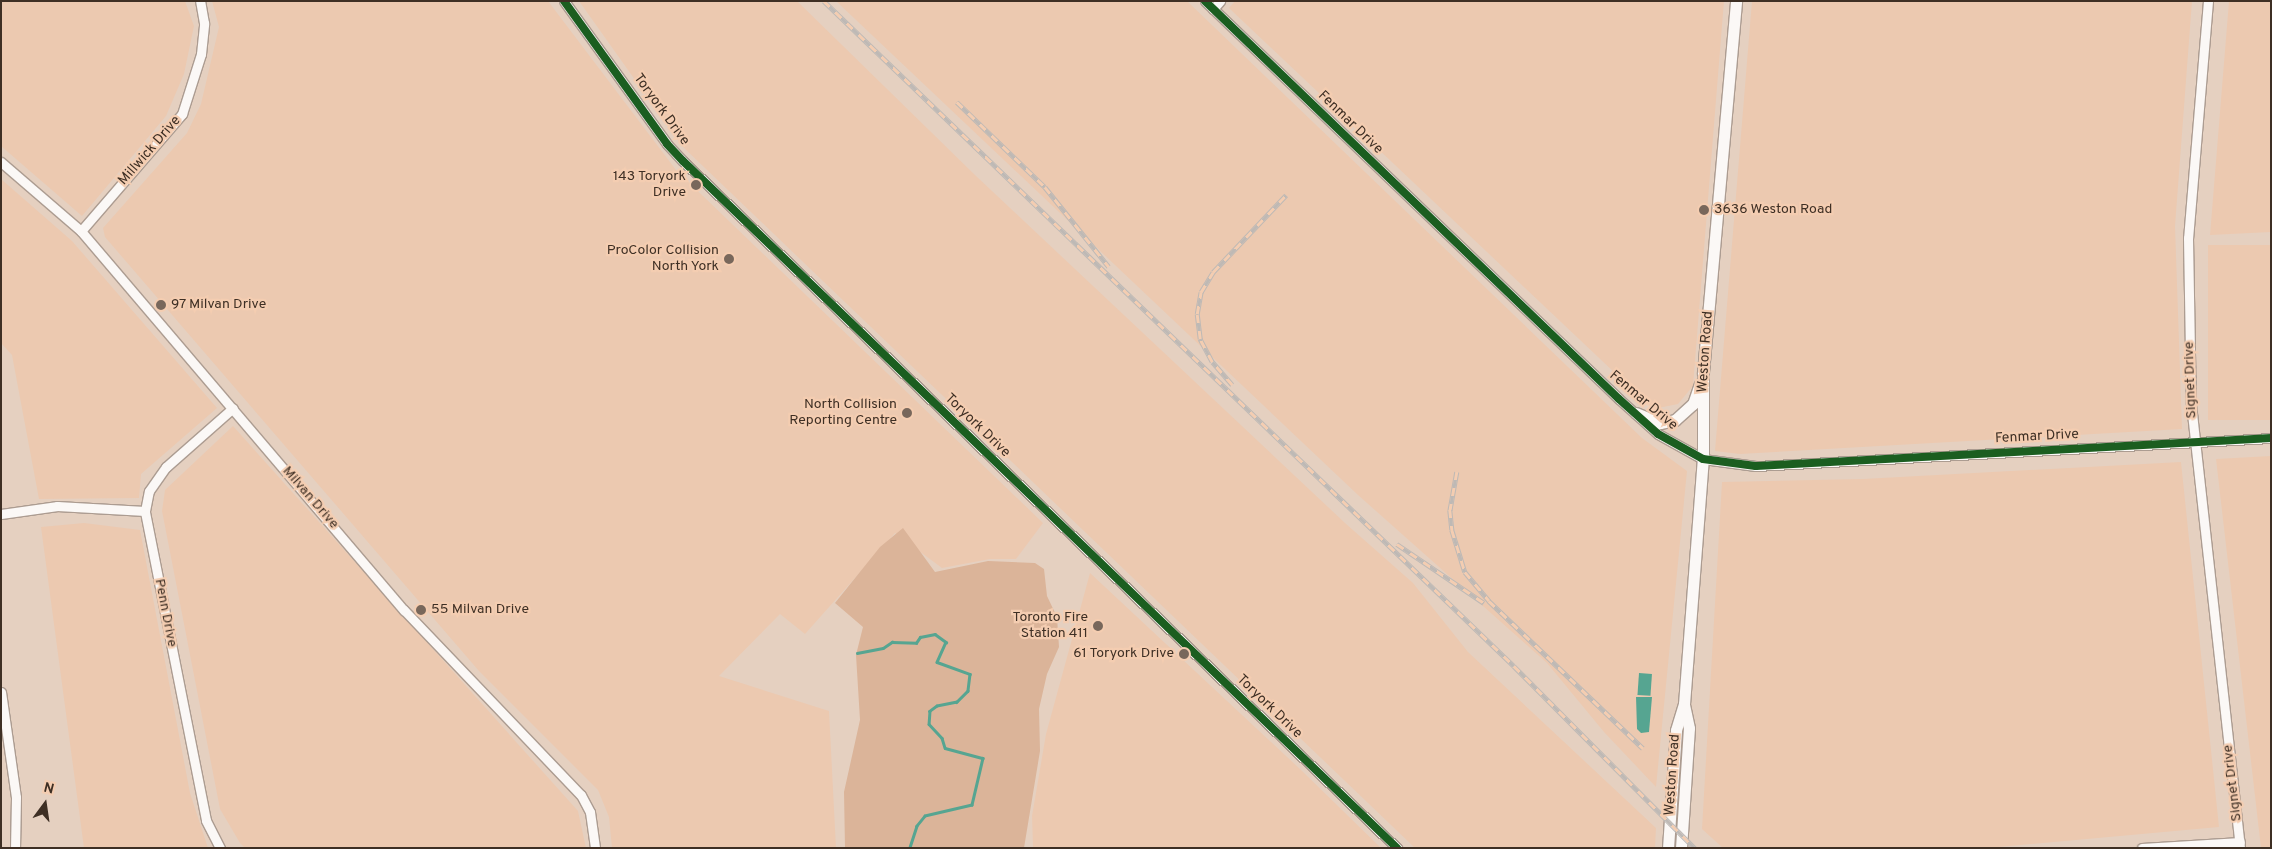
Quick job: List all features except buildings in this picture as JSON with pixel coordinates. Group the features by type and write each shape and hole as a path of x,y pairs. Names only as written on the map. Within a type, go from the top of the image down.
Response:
{"main road":[{"name":"Weston Road","path":"1668,848 1676,730 1684,704 1703,459 1703,372 1736,1"},
{"path":"1636,413 1660,423 1683,415 1694,404 1703,372"},
{"name":"Weston Road","path":"1681,848 1689,728 1684,704"}],"street":[{"name":"Millwick Drive","path":"80,231 182,114 200,54 204,23 200,1"},
{"name":"Toryork Drive","path":"564,1 683,162 1397,848"},
{"name":"Fenmar Drive","path":"1205,1 1658,434 1703,459 1756,466 2271,438"},
{"path":"1213,9 1220,1"},
{"name":"Signet Drive","path":"2208,1 2188,238 2193,442 2240,845"},
{"name":"Milvan Drive","path":"1,162 80,231 404,610 582,795 592,818 595,848"},
{"name":"Penn Drive","path":"220,848 206,820 145,511 152,486 166,468 233,408"},
{"path":"1,514 57,506 145,511"},
{"path":"2,696 16,797 15,848"},
{"path":"2142,848 2240,845"}],"shaded area":[{"path":"1,1 185,1 194,26 184,74 166,116 82,216 1,146"},
{"path":"212,1 548,1 676,170 1043,523 1016,559 990,559 942,568 895,533 805,634 780,614 719,676 829,711 836,848 612,848 609,817 598,790 479,671 105,237 103,228 187,133 201,104 219,27"},
{"path":"579,1 797,1 975,175 1345,523 1413,583 1468,652 1656,828 1655,848 1415,848 682,146"},
{"path":"836,1 1187,1 1642,438 1687,471 1656,787 1604,732 1547,663 1358,495"},
{"path":"1235,1 1724,1 1693,386 1678,404 1653,409 1229,8"},
{"path":"1752,1 2192,1 2175,226 2182,429 1740,454 1715,451"},
{"path":"2229,1 2271,1 2271,232 2210,235"},
{"path":"1,179 72,241 217,408 141,474 139,498 39,499 12,355 1,343"},
{"path":"2208,245 2271,245 2271,420 2208,420"},
{"path":"233,426 578,811 586,848 245,848 240,843 220,809 162,511 165,490"},
{"path":"2271,456 2271,848 2261,848 2216,459"},
{"path":"2181,462 2219,827 1987,848 1723,848 1702,829 1722,482 1863,479"},
{"path":"84,523 140,530 190,793 208,848 84,848 41,527"},
{"path":"903,528 935,572 988,561 1035,563 1044,569 1047,596 1057,617 1059,647 1047,674 1039,709 1040,751 1024,848 845,848 844,792 860,720 856,655 863,627 835,603 880,547"},
{"path":"1090,573 1301,770 1381,848 1033,848 1032,816 1046,734"}],"water":[{"path":"1639,673 1652,674 1650,696 1637,695"},
{"path":"1636,697 1652,697 1649,732 1641,733 1637,729"}],"waterway":[{"path":"857,653 883,648 892,642 916,643 920,637 935,634 946,642 937,662 970,674 968,691 957,702 937,706 930,711 929,724 942,738 945,748 983,758 972,805 925,816 917,826 910,848"}],"railway":[{"path":"824,1 1514,666 1695,848"},
{"path":"957,102 1045,187 1109,267"},
{"path":"1232,385 1212,362 1200,339 1197,314 1201,292 1213,272 1286,195"},
{"path":"1457,472 1450,510 1452,530 1465,572 1489,601 1643,748"},
{"path":"1397,544 1484,603"}],"cycle path":[{"path":"564,1 667,144 683,161 1397,848"},
{"path":"1205,1 1619,399 1658,434 1703,459 1756,466 2271,438"}],"place":[{"name":"143 Toryork Drive","path":"696,185"},
{"name":"3636 Weston Road","path":"1704,210"},
{"name":"ProColor Collision North York","path":"729,259"},
{"name":"97 Milvan Drive","path":"161,305"},
{"name":"North Collision Reporting Centre","path":"907,413"},
{"name":"55 Milvan Drive","path":"421,610"},
{"name":"Toronto Fire Station 411","path":"1098,626"},
{"name":"61 Toryork Drive","path":"1184,654"}]}
